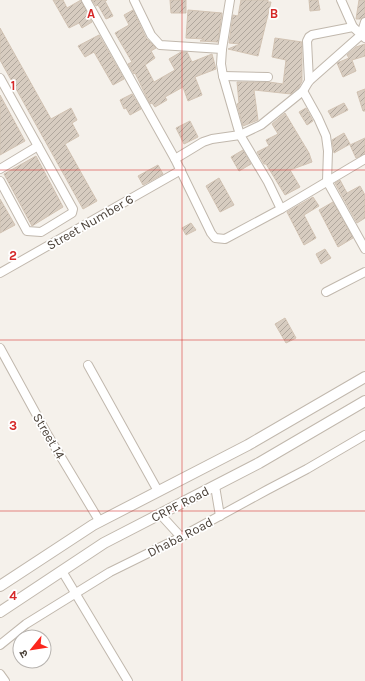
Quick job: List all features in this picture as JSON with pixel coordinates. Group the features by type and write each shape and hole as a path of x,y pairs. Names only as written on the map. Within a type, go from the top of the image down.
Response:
{"street":[{"path":"86,0 175,159 211,233 215,238 225,239 281,209 365,159"},
{"path":"134,0 152,35 160,45 222,49"},
{"path":"230,0 222,49 221,64 223,76 240,135 268,182 281,209"},
{"path":"341,0 353,27 363,36"},
{"path":"175,159 203,142 212,139 240,135 261,125 302,91 309,81 363,36 365,22"},
{"path":"309,81 307,41 309,37 312,35 353,27"},
{"path":"223,76 268,77"},
{"path":"0,78 73,209 72,213 41,232 27,231 0,181"},
{"path":"302,91 318,118 326,136 328,152 327,181 365,249"},
{"path":"0,169 38,146"},
{"name":"Street Number 6","path":"0,273 180,170"},
{"path":"326,292 365,272"},
{"name":"Street 14","path":"0,348 46,432 100,522"},
{"path":"88,366 158,491"},
{"path":"0,586 100,522 248,445 365,377"},
{"name":"CRPF Road","path":"0,612 104,543 259,463 365,401"},
{"name":"Dhaba Road","path":"0,645 26,624 110,572 181,537 307,469 365,435"},
{"path":"215,486 220,516"},
{"path":"160,514 181,537"},
{"path":"62,570 128,681"},
{"path":"0,674 5,681"}],"building":[{"path":"53,0 63,0 67,8 81,0 92,22 82,28 79,23 69,28"},
{"path":"92,0 107,0 105,1 113,16 106,19 98,5 96,6"},
{"path":"170,0 186,0 186,13 171,13"},
{"path":"241,0 268,0 268,2 271,2 258,56 228,49 240,44 229,43 233,15 238,16"},
{"path":"309,0 318,0 320,10 310,11"},
{"path":"359,0 365,0 365,17 356,19"},
{"path":"133,10 146,38 156,48 151,51 155,58 145,65 154,82 175,70 169,59 181,52 187,52 192,62 212,54 216,69 195,77 202,95 188,101 183,87 165,97 167,100 155,107 152,103 150,104 135,73 134,74 128,64 132,62 115,33 129,25 124,15"},
{"path":"188,10 222,13 218,42 200,41 204,39 186,38"},
{"path":"0,28 51,119 71,108 77,120 72,123 79,136 65,144 97,201 83,209 0,60"},
{"path":"99,35 124,79 113,85 94,52 85,57 78,46"},
{"path":"275,38 302,42 302,81 299,87 291,94 254,90 258,120 243,126 237,104 239,103 237,82 269,82 283,84 286,60 272,57"},
{"path":"365,44 365,56 352,60 356,71 343,77 337,63 349,58 347,55 356,47"},
{"path":"365,89 365,111 363,111 357,92"},
{"path":"132,94 141,109 130,115 126,108 124,109 120,100"},
{"path":"0,95 25,141 0,155"},
{"path":"344,103 348,110 332,118 328,111"},
{"path":"306,108 313,121 307,125 299,112"},
{"path":"285,113 309,153 312,162 290,170 300,187 285,195 257,152 269,146 266,140 278,134 272,124"},
{"path":"190,121 198,137 184,144 176,128"},
{"path":"344,133 350,144 334,153 332,140"},
{"path":"365,138 365,154 356,158 350,145"},
{"path":"243,150 251,164 239,171 231,157"},
{"path":"36,156 63,207 32,226 4,174"},
{"path":"158,165 163,174 143,185 138,176"},
{"path":"219,178 234,205 220,212 206,186"},
{"path":"340,180 347,193 360,186 365,195 365,218 357,223 335,183"},
{"path":"313,197 319,206 304,215 316,238 304,245 287,212"},
{"path":"0,199 15,225 0,233"},
{"path":"333,202 353,238 338,247 319,210"},
{"path":"191,223 196,230 186,235 182,228"},
{"path":"325,249 331,258 321,264 316,254"},
{"path":"285,318 296,338 286,343 275,324"}]}
